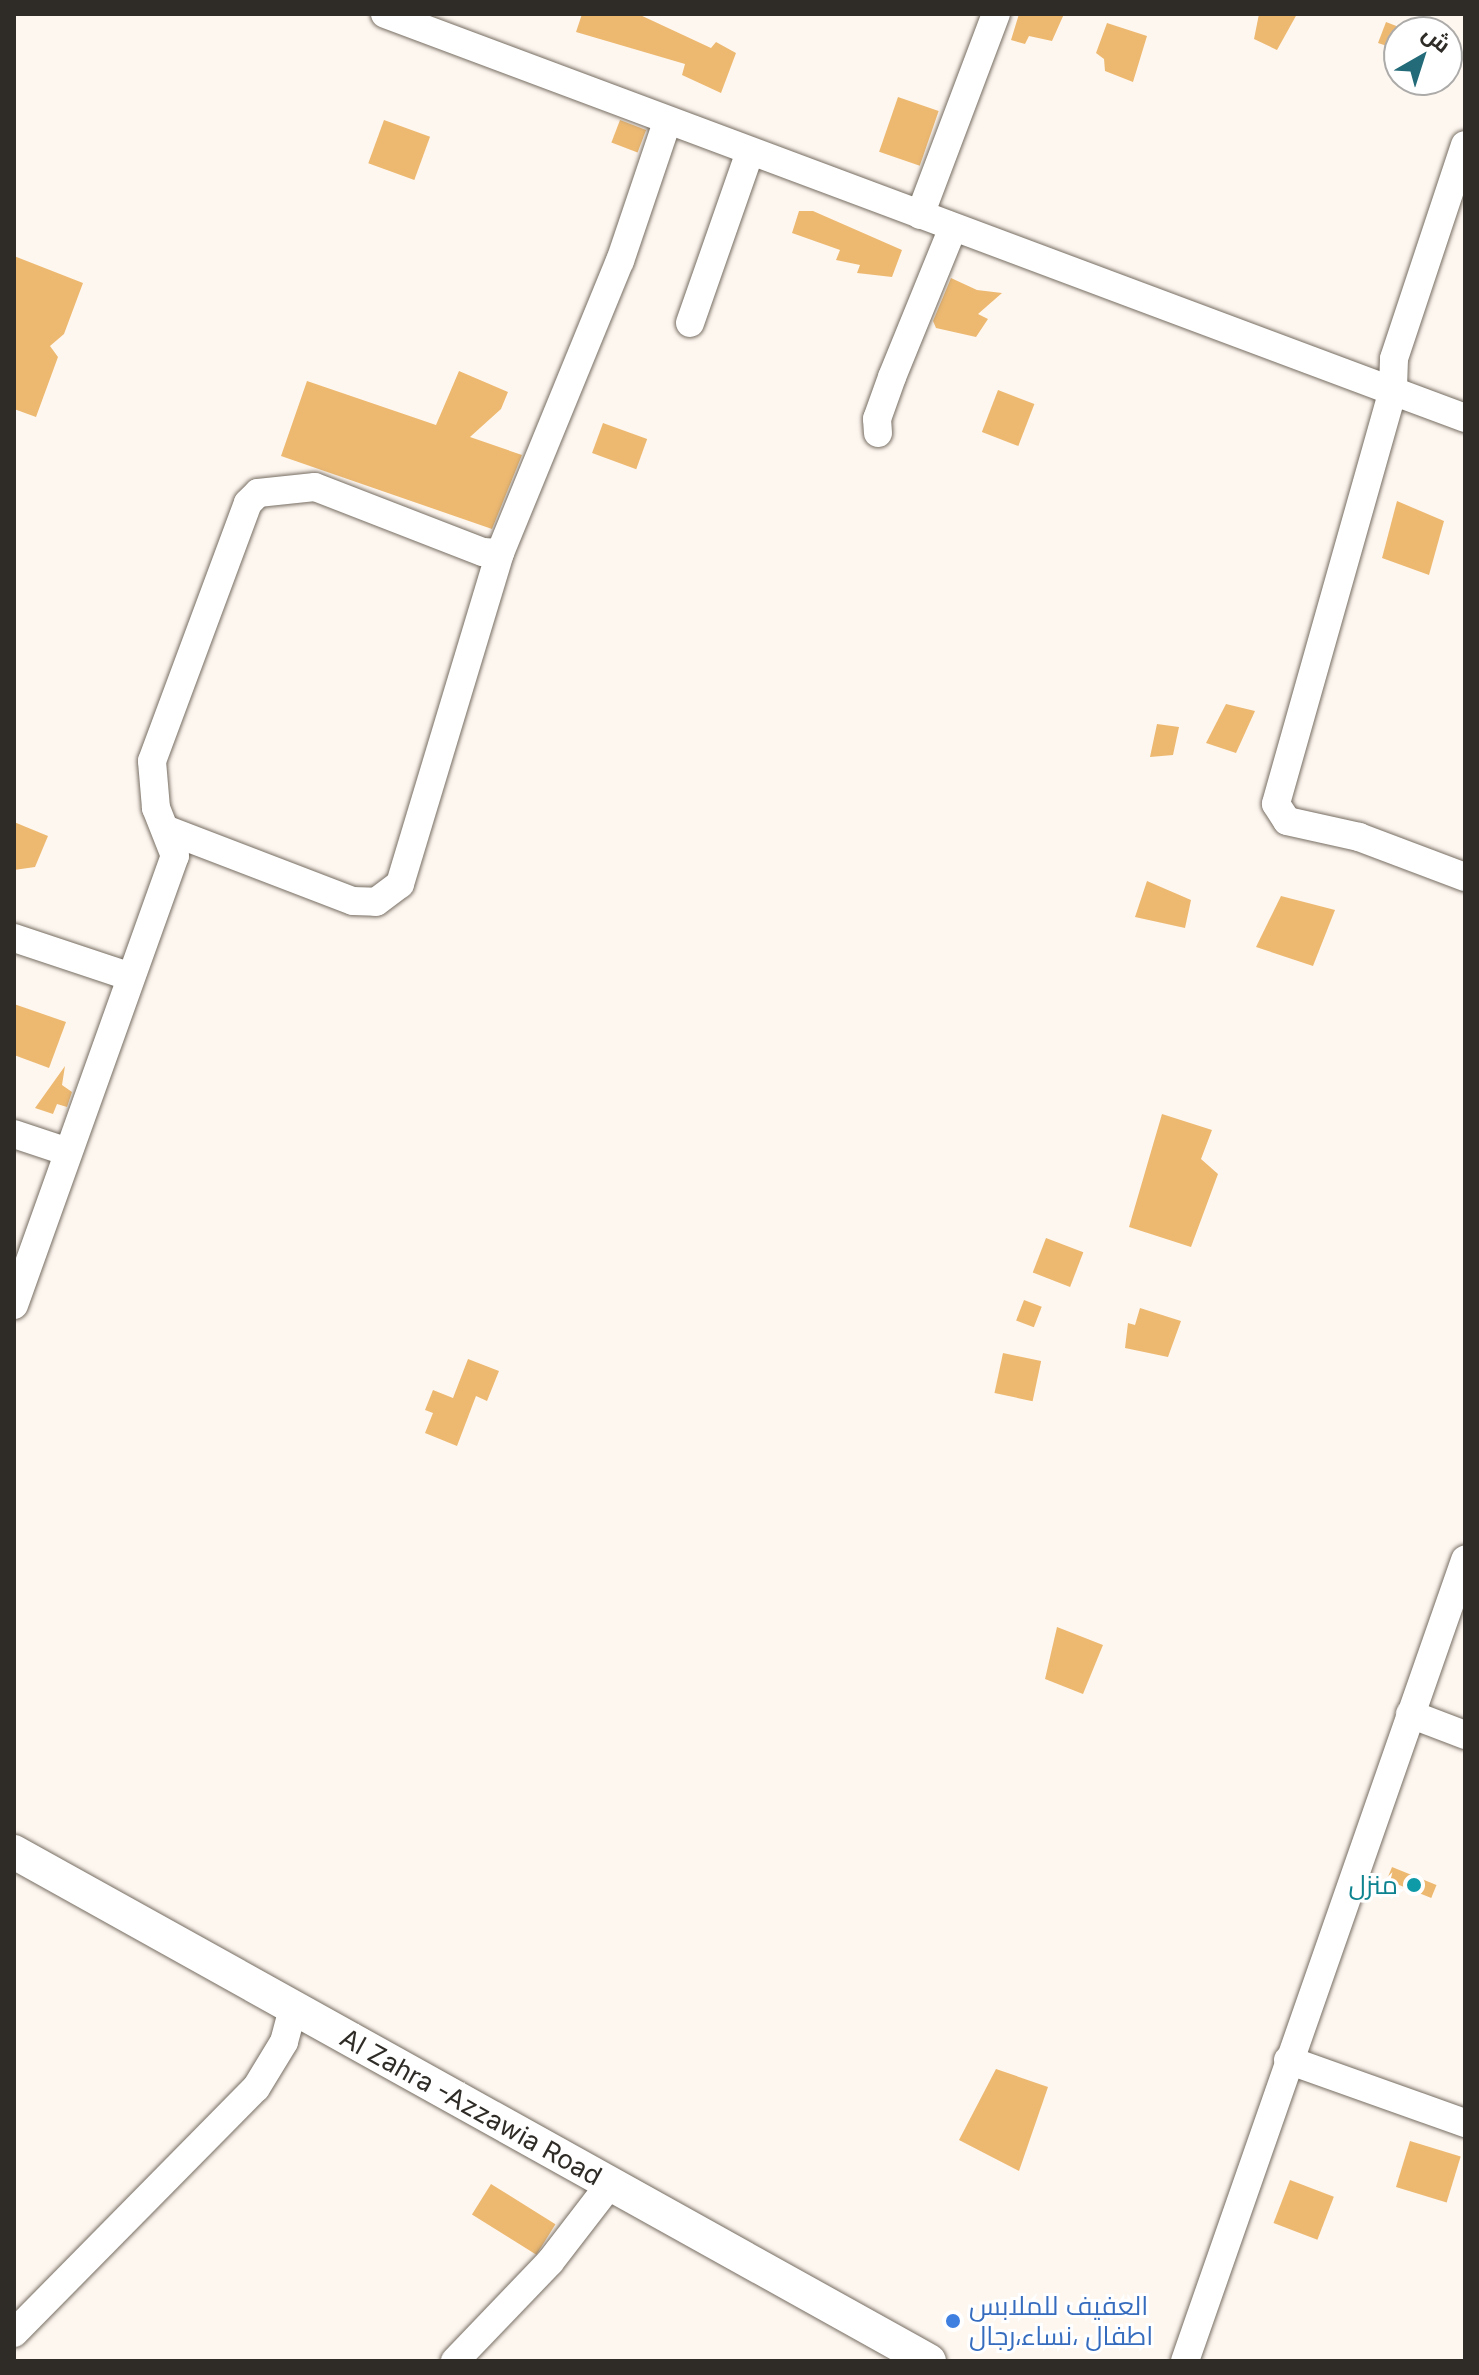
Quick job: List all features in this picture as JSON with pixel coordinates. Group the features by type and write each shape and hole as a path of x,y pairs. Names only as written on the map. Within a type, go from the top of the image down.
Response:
{"main road":[{"name":"Al Zahra -Azzawia Road","path":"14,1852 610,2184 888,2352 929,2361"}],"street":[{"path":"385,14 920,215 952,230 1465,418"},
{"path":"920,215 996,14"},
{"path":"165,829 353,901 376,902 400,884 500,553 620,261 667,122"},
{"path":"1465,145 1394,359 1393,390 1276,804 1287,821 1359,837 1465,877"},
{"path":"690,323 750,152"},
{"path":"878,433 877,419 892,377 952,230"},
{"path":"14,1305 175,856 156,808 152,761 244,513 258,493 315,487 483,552 500,553"},
{"path":"14,938 131,977"},
{"path":"14,1134 68,1152"},
{"path":"1185,2361 1465,1560"},
{"path":"1410,1714 1465,1735"},
{"path":"14,2333 256,2088 284,2042 293,2009"},
{"path":"1288,2060 1465,2123"},
{"path":"455,2361 550,2262 610,2184"}],"building":[{"path":"582,14 638,14 711,48 716,42 736,53 721,93 682,75 685,64 576,32"},
{"path":"1019,14 1064,14 1052,41 1029,36 1025,44 1011,40"},
{"path":"1259,14 1297,14 1277,50 1254,39"},
{"path":"1107,23 1147,36 1133,82 1105,71 1104,59 1096,53"},
{"path":"898,97 939,111 920,166 879,152"},
{"path":"384,120 430,137 414,180 368,163"},
{"path":"620,120 646,130 638,152 611,142"},
{"path":"799,211 813,211 902,250 892,277 857,273 860,265 836,260 840,250 792,233"},
{"path":"14,256 83,283 64,334 50,346 58,357 36,417 14,409"},
{"path":"951,278 977,290 1002,293 978,314 988,319 976,337 936,328 933,321"},
{"path":"459,371 508,392 501,409 470,437 522,455 492,529 281,456 307,381 436,425"},
{"path":"998,390 1034,404 1018,446 982,432"},
{"path":"603,423 647,439 636,469 592,453"},
{"path":"1397,501 1444,521 1429,575 1382,558"},
{"path":"1226,704 1255,711 1236,753 1206,743"},
{"path":"1157,724 1179,727 1173,755 1150,757"},
{"path":"14,822 48,836 35,867 14,870"},
{"path":"1147,881 1191,900 1185,928 1135,917"},
{"path":"1281,896 1335,910 1313,966 1256,947"},
{"path":"14,1004 66,1022 49,1068 14,1055"},
{"path":"65,1066 62,1085 72,1092 67,1107 57,1104 53,1114 35,1108"},
{"path":"1162,1114 1212,1130 1201,1159 1218,1174 1191,1247 1129,1227"},
{"path":"1046,1238 1083,1252 1070,1287 1033,1273"},
{"path":"1024,1300 1042,1307 1034,1327 1016,1321"},
{"path":"1140,1308 1181,1321 1168,1357 1125,1348 1128,1323 1135,1325"},
{"path":"1003,1353 1041,1361 1033,1401 994,1393"},
{"path":"468,1359 499,1371 487,1401 476,1396 457,1446 425,1433 433,1413 425,1410 433,1390 453,1398"},
{"path":"1057,1627 1103,1645 1083,1694 1045,1679"},
{"name":"منزل","path":"1392,1867 1437,1885 1431,1898 1387,1880"},
{"path":"996,2069 1048,2087 1019,2171 959,2140"},
{"path":"1410,2141 1461,2156 1447,2202 1396,2187"},
{"path":"1290,2180 1334,2197 1317,2240 1274,2223"},
{"path":"491,2184 555,2224 536,2255 472,2215"}],"place":[{"name":"منزل","path":"1414,1885"},
{"name":"العفيف للملابس اطفال ،نساء،رجال","path":"953,2321"}]}
